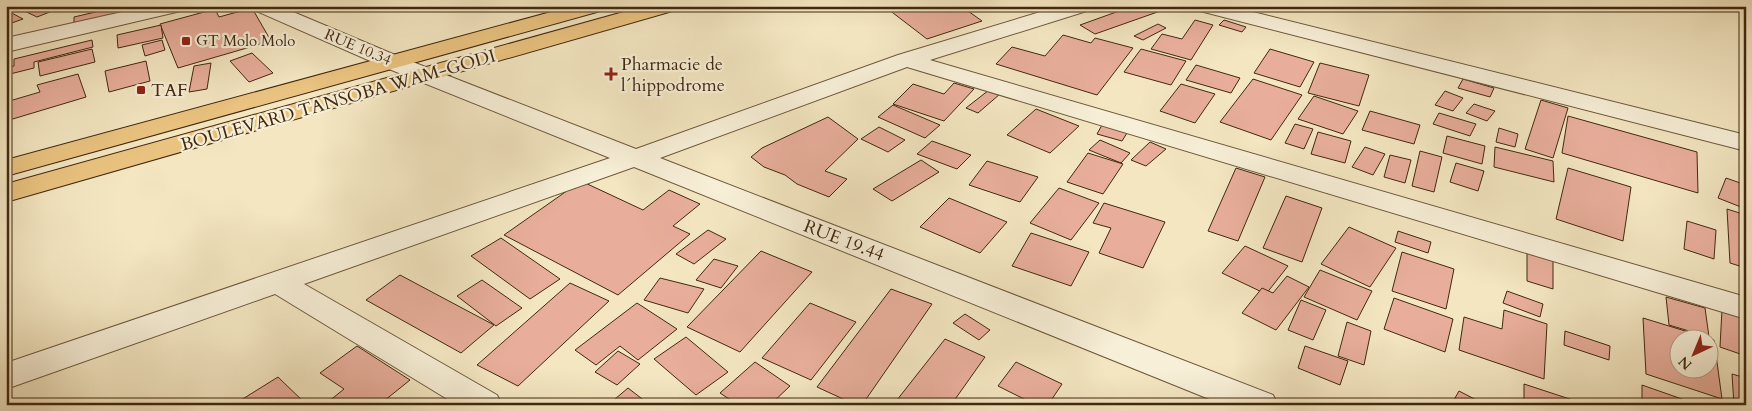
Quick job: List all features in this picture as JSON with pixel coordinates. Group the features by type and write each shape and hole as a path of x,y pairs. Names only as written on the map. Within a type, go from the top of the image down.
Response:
{"main road":[{"name":"BOULEVARD TANSOBA WAM-GODI","path":"6,168 597,6"},
{"name":"BOULEVARD TANSOBA WAM-GODI","path":"6,193 669,6"}],"street":[{"path":"6,45 178,6"},
{"name":"RUE 10.34","path":"261,6 426,75"},
{"path":"6,376 635,158 906,60 1084,6"},
{"path":"1203,6 1746,143"},
{"path":"906,60 1746,308"},
{"name":"RUE 19.44","path":"426,75 1261,405"},
{"path":"276,281 485,405"}],"building":[{"path":"65,6 37,17 16,7"},
{"path":"121,6 171,6 74,29 74,17"},
{"path":"884,6 961,6 982,21 927,39"},
{"path":"1028,6 1056,6 1039,13"},
{"path":"1133,6 1162,6 1166,9 1095,34 1080,25"},
{"path":"252,8 271,41 178,68 160,24 215,9 219,17"},
{"path":"6,10 23,19 6,25"},
{"path":"1195,20 1213,25 1191,60 1151,49 1162,34 1182,39"},
{"path":"1224,20 1246,27 1242,32 1219,25"},
{"path":"1158,24 1166,28 1143,40 1134,36"},
{"path":"161,25 163,38 118,48 117,35"},
{"path":"1063,35 1091,43 1095,38 1133,48 1097,95 996,64 1012,47 1045,56"},
{"path":"92,40 93,47 34,62 34,68 6,75 6,68 14,66 14,59"},
{"path":"162,40 165,50 145,56 142,45"},
{"path":"92,49 95,62 40,76 38,62"},
{"path":"1141,49 1186,61 1171,85 1124,72"},
{"path":"1270,49 1314,62 1300,87 1254,73"},
{"path":"252,53 273,73 249,82 230,61"},
{"path":"146,61 150,81 109,92 105,71"},
{"path":"211,63 207,89 189,92 194,66"},
{"path":"1320,63 1369,75 1359,106 1308,93"},
{"path":"1196,65 1240,78 1231,93 1186,80"},
{"path":"78,74 86,97 6,121 6,102 40,92 37,85"},
{"path":"1253,79 1302,95 1271,140 1220,122"},
{"path":"1463,79 1494,88 1490,97 1458,88"},
{"path":"954,83 974,89 944,121 893,104 913,84 944,94"},
{"path":"1181,84 1215,94 1195,123 1160,111"},
{"path":"989,90 1000,94 978,113 966,108"},
{"path":"1445,91 1463,98 1453,111 1435,105"},
{"path":"1314,96 1358,111 1343,134 1298,119"},
{"path":"1541,100 1568,108 1553,158 1525,149"},
{"path":"1474,104 1495,111 1487,121 1466,113"},
{"path":"893,105 940,125 925,138 878,117"},
{"path":"1036,109 1079,126 1050,153 1007,135"},
{"path":"1370,111 1420,125 1414,144 1362,130"},
{"path":"1439,113 1476,124 1470,136 1433,124"},
{"path":"1568,116 1697,152 1698,193 1562,153"},
{"path":"828,117 858,139 825,171 847,179 829,197 797,184 785,175 764,167 751,157 762,148"},
{"path":"1295,124 1313,129 1304,149 1285,143"},
{"path":"1102,125 1127,133 1122,141 1097,134"},
{"path":"879,127 905,140 888,152 861,139"},
{"path":"1499,128 1518,134 1515,147 1496,142"},
{"path":"1318,132 1351,141 1345,163 1311,154"},
{"path":"1447,136 1485,146 1482,164 1443,153"},
{"path":"1100,140 1130,153 1121,163 1089,150"},
{"path":"932,141 971,155 957,169 917,154"},
{"path":"1150,142 1166,149 1146,166 1131,160"},
{"path":"1365,147 1385,154 1373,175 1352,167"},
{"path":"1495,147 1553,161 1554,182 1494,167"},
{"path":"1420,151 1442,157 1434,192 1412,186"},
{"path":"1088,153 1123,164 1103,194 1067,182"},
{"path":"1390,155 1411,160 1405,183 1384,177"},
{"path":"921,160 939,172 892,201 873,189"},
{"path":"987,161 1038,177 1020,202 969,185"},
{"path":"1456,163 1484,171 1478,191 1450,182"},
{"path":"1236,168 1265,177 1238,241 1208,231"},
{"path":"1568,168 1631,187 1623,241 1556,219"},
{"path":"1726,178 1746,185 1746,209 1718,198"},
{"path":"581,181 643,210 669,190 700,204 673,226 690,234 618,295 504,235"},
{"path":"1059,188 1099,203 1071,240 1030,223"},
{"path":"1286,196 1322,208 1302,262 1263,248"},
{"path":"949,198 1007,222 980,253 920,227"},
{"path":"1104,203 1165,222 1143,268 1099,253 1111,228 1093,223"},
{"path":"1727,209 1746,215 1746,268 1730,263"},
{"path":"1687,221 1716,230 1714,259 1684,249"},
{"path":"1349,227 1396,248 1370,287 1321,264"},
{"path":"708,230 726,239 694,264 676,254"},
{"path":"1398,231 1431,242 1428,253 1395,242"},
{"path":"1031,233 1089,252 1071,286 1012,266"},
{"path":"501,238 560,279 530,299 471,256"},
{"path":"1245,246 1288,266 1266,294 1222,273"},
{"path":"761,251 812,272 740,352 687,327"},
{"path":"1402,252 1454,269 1446,309 1392,291"},
{"path":"1527,253 1553,261 1553,289 1527,281"},
{"path":"714,259 738,266 721,288 696,280"},
{"path":"1320,270 1372,291 1357,320 1304,297"},
{"path":"400,275 494,325 461,353 366,300"},
{"path":"1287,276 1309,287 1276,330 1242,313 1262,288 1273,293"},
{"path":"660,278 704,289 688,313 644,300"},
{"path":"482,280 522,308 496,326 457,296"},
{"path":"570,283 609,301 518,386 477,365"},
{"path":"891,289 932,304 862,405 856,405 817,387"},
{"path":"1507,291 1543,304 1540,317 1503,303"},
{"path":"1666,297 1705,308 1708,328 1679,328 1669,325"},
{"path":"1394,298 1453,319 1445,352 1384,329"},
{"path":"1301,300 1326,310 1313,340 1288,330"},
{"path":"637,303 677,329 638,360 620,346 596,365 575,350"},
{"path":"810,303 856,322 811,380 762,358"},
{"path":"1722,309 1746,318 1746,356 1720,347"},
{"path":"1504,310 1547,324 1544,379 1459,350 1464,317 1502,329"},
{"path":"965,314 990,330 979,340 953,323"},
{"path":"1643,318 1676,328 1670,328 1670,378 1719,378 1722,399 1646,374"},
{"path":"1347,322 1371,331 1364,365 1338,356"},
{"path":"1565,331 1610,346 1609,360 1564,345"},
{"path":"686,337 728,372 696,395 654,359"},
{"path":"945,339 985,357 951,405 893,405"},
{"path":"357,346 410,380 379,405 333,405 328,402 344,389 320,373"},
{"path":"1305,346 1348,361 1340,385 1298,368"},
{"path":"618,351 640,364 617,385 595,372"},
{"path":"755,362 790,386 770,405 738,405 720,393"},
{"path":"1016,362 1062,384 1048,405 1036,405 998,386"},
{"path":"1732,374 1746,378 1746,405 1734,405"},
{"path":"278,377 307,405 233,405"},
{"path":"1524,384 1588,405 1524,405"},
{"path":"1642,385 1699,405 1642,405"},
{"path":"628,388 650,405 608,405"},
{"path":"1459,391 1486,405 1451,405"}],"place":[{"name":"GT Molo Molo","path":"186,41"},
{"name":"Pharmacie de l´hippodrome","path":"611,74"},
{"name":"TAF","path":"141,90"}]}
